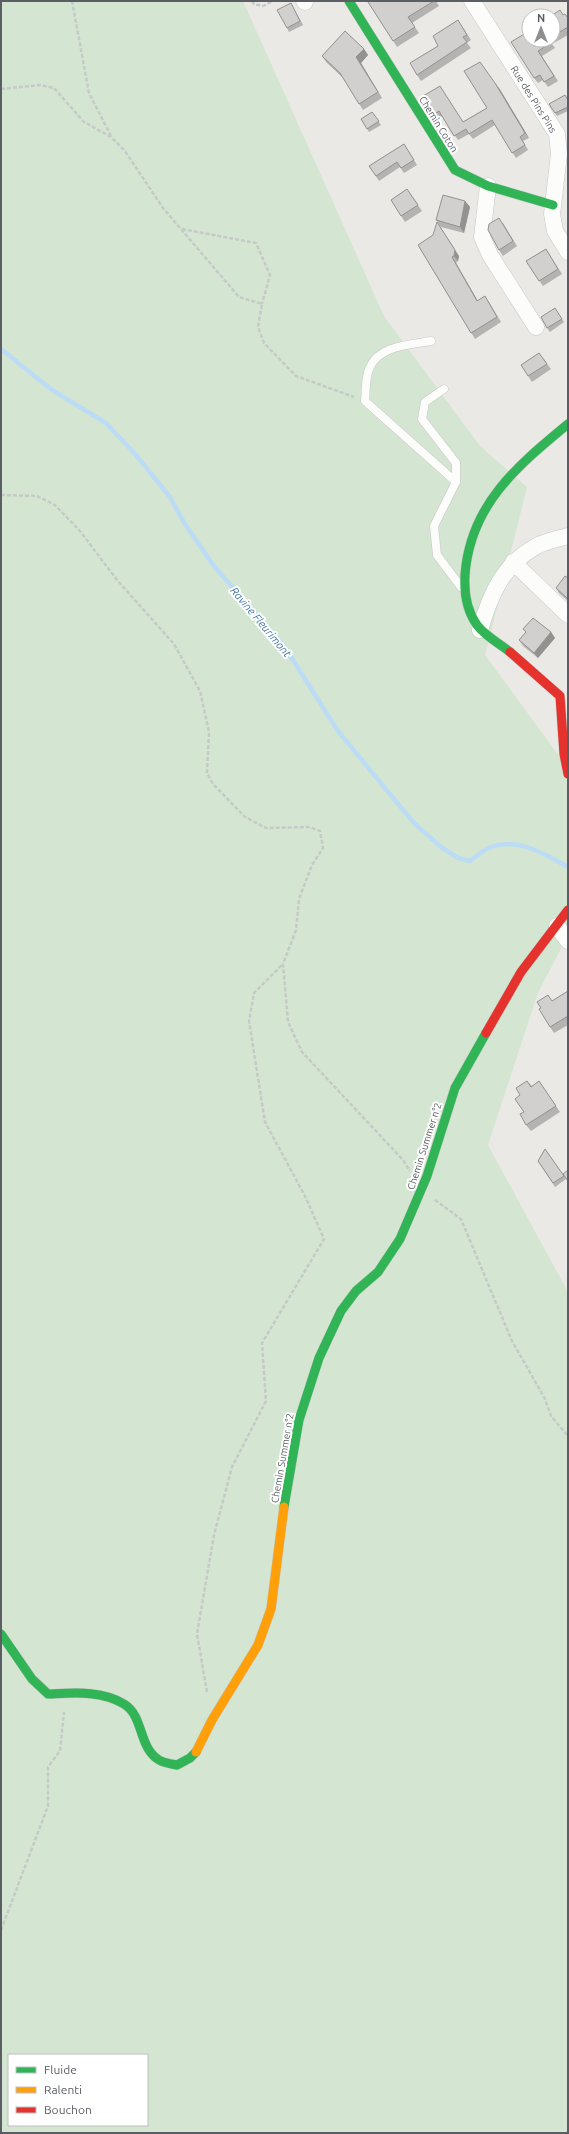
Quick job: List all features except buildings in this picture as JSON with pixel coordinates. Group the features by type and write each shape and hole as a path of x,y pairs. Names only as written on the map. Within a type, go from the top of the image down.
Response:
{"street":[{"name":"Chemin Coton","path":"349,1 455,170 488,186 553,205"},
{"name":"Rue des Pins Pins","path":"472,1 557,134 563,172 553,205 552,214 555,232 568,252"},
{"path":"488,186 482,237 490,255 536,327"},
{"path":"568,424 519,464 497,490 480,517 469,541 464,568 465,592 468,607 480,630 531,669 560,696 564,754 568,774"},
{"path":"480,630 494,590 513,562 536,546 568,536"},
{"path":"513,562 568,614"},
{"name":"Chemin Summer n°2","path":"1,1634 32,1679 48,1694 91,1693 124,1704 136,1717 146,1744 159,1760 177,1765 190,1758 199,1749 212,1720 258,1646 271,1609 288,1479 299,1420 319,1358 341,1311 356,1291 378,1272 400,1239 428,1176 455,1088 521,972 568,910"},
{"path":"557,926 568,941"}],"lane":[{"path":"431,341 391,349 380,354 369,367 365,401 456,482"},
{"path":"444,389 425,402 422,419 456,463 456,482 434,526 437,555 465,592"}],"path":[{"path":"72,1 89,93 111,137"},
{"path":"252,1 263,6 273,1"},
{"path":"1,89 40,84 54,88 84,122 111,137 125,151 163,208 239,297 262,304"},
{"path":"181,228 256,243 270,275 262,304 258,327 264,343 296,376 365,401"},
{"path":"1,495 38,496 55,505 80,531 117,580 174,644 200,691 209,732 207,773 219,789 245,816 266,828 310,827 320,831 323,848 312,865 299,899 296,930 283,964 254,993 249,1021 265,1122 305,1196 324,1239 262,1343 266,1401 232,1466 214,1535 197,1634 212,1720"},
{"path":"283,964 288,1022 302,1052 403,1160 422,1189 461,1219 512,1342 544,1397 551,1416 568,1436"},
{"path":"1,1930 48,1806 48,1767 60,1751 65,1693"}],"green space":[{"path":"1,1 243,1 384,316 480,446 527,487 485,655 568,768 568,935 538,993 488,1145 568,1292 568,2133 1,2133"}],"waterway":[{"name":"Ravine Fleurimont","path":"1,349 52,390 106,423 136,455 170,497 183,521 213,565 284,646 338,731 415,824 441,847 458,858 470,861 488,848 501,844 511,844 531,848 568,867"}],"traffic: fast":[{"path":"349,1 455,170 488,186 553,205"},
{"path":"510,652 484,633 477,625 471,614 467,601 465,581 469,550 476,528 486,508 499,489 531,455 568,424"},
{"path":"284,1507 299,1420 319,1358 341,1311 356,1291 378,1272 400,1239 427,1176 455,1088 486,1033"},
{"path":"1,1634 32,1679 48,1694 96,1694 106,1696 124,1704 135,1716 147,1747 152,1754 163,1762 177,1765 190,1758 196,1752"}],"traffic: slow":[{"path":"196,1752 212,1720 258,1645 271,1609 284,1507"}],"traffic: jam":[{"path":"510,652 560,696 564,754 568,774"},
{"path":"486,1033 521,972 568,910"}]}
